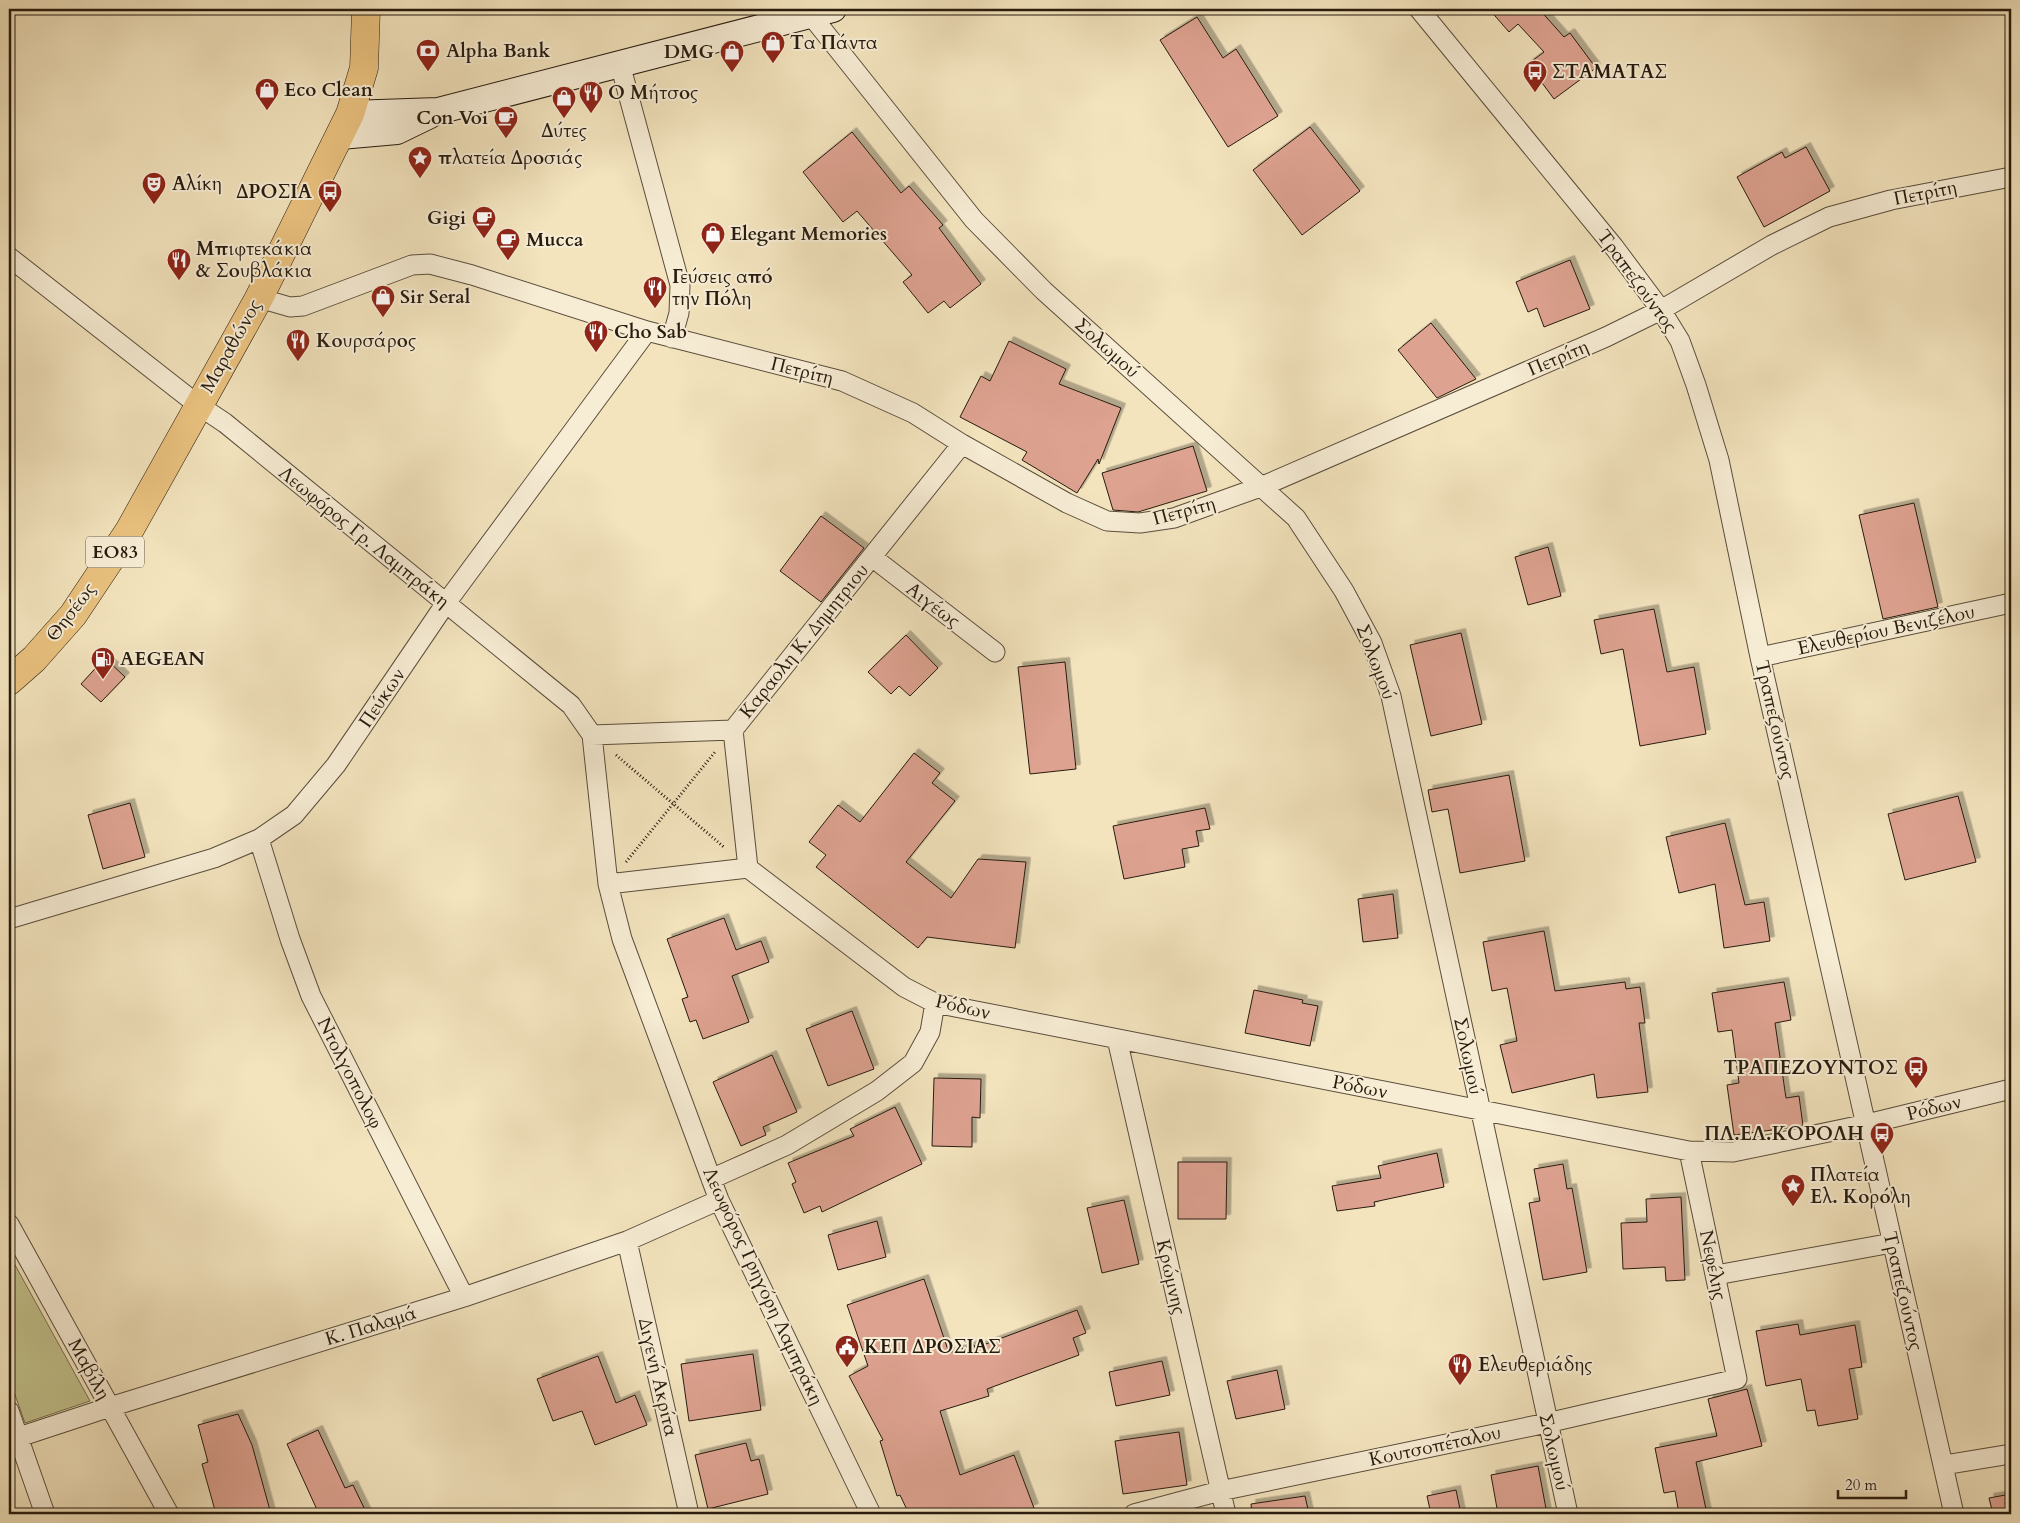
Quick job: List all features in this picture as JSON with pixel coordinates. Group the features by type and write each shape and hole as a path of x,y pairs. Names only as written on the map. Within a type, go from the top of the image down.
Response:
{"main road":[{"name":"Μαραθώνος","path":"198,405 259,298 345,125 364,68 366,9"},
{"name":"Θησέως","path":"9,681 34,659 73,615 128,531 198,405"}],"street":[{"name":"Τραπεζούντος","path":"1418,9 1614,247 1661,310 1680,341 1720,460 1760,657 1954,1514"},
{"path":"345,125 438,111 817,11"},
{"name":"Σολωμού","path":"817,11 974,220 1044,291 1263,486 1296,518 1344,592 1372,643 1391,696 1568,1514"},
{"path":"620,64 680,285 679,313 672,338"},
{"name":"Πετρίτη","path":"259,298 290,307 303,306 403,268 430,264 472,275 647,331 842,380 913,413 962,444 1068,503 1107,521 1140,523 1174,518 1263,486 1606,337 1661,310 1772,245 1829,217 1891,200 2011,177"},
{"name":"Λεωφόρος Γρ. Λαμπράκη","path":"9,257 198,405 225,423 571,705 592,735 608,884"},
{"path":"9,275 27,270"},
{"name":"Πεύκων","path":"9,919 214,858 259,839 294,815 336,765 446,603 647,331"},
{"name":"Καραολη Κ. Δημητριου","path":"748,868 733,730 962,444"},
{"name":"Αιγέως","path":"872,558 995,652"},
{"name":"Ελευθερίου Βενιζέλου","path":"1760,657 2011,603"},
{"path":"592,735 733,730"},
{"name":"Ντολγοπολοφ","path":"259,839 290,939 311,996 464,1297"},
{"path":"608,884 748,868"},
{"name":"Ρόδων","path":"748,868 904,988 935,1003 1688,1151 1733,1152 1867,1124 2011,1089"},
{"name":"Λεωφόρος Γρηγόρη Λαμπράκη","path":"608,884 622,939 719,1200 871,1514"},
{"path":"711,1179 787,1145 877,1090 913,1063 930,1032 935,1003"},
{"name":"Κρώμνης","path":"1117,1039 1226,1514"},
{"name":"Νεφέλης","path":"1688,1151 1737,1379"},
{"name":"Κ. Παλαμά","path":"18,1437 464,1297 627,1241 719,1200"},
{"name":"Μαβίλη","path":"9,1224 169,1514"},
{"name":"Διγενή Ακρίτα","path":"627,1241 689,1514"},
{"path":"1716,1275 1892,1243"},
{"name":"Κουτσοπέταλου","path":"1134,1514 1220,1491 1547,1423 1737,1379"},
{"path":"9,1411 45,1514"},
{"path":"1944,1465 2011,1454"}],"path":[{"path":"608,884 733,730"},
{"path":"592,735 748,868"}],"green space":[{"path":"9,1254 90,1401 25,1423 9,1378"}],"building":[{"path":"1489,9 1539,9 1564,37 1570,33 1596,68 1554,99 1528,64 1544,52 1518,24 1509,32"},
{"path":"1197,17 1223,58 1236,49 1278,116 1228,147 1160,40"},
{"path":"1310,127 1360,191 1302,235 1253,170"},
{"path":"852,132 901,193 909,186 943,225 939,228 981,284 950,308 944,301 928,313 903,282 912,275 857,211 843,222 803,172"},
{"path":"1806,147 1830,191 1764,227 1737,177 1782,152 1785,158"},
{"path":"1570,260 1590,309 1544,327 1537,308 1528,312 1516,282"},
{"path":"1431,323 1476,379 1437,398 1398,350"},
{"path":"1009,341 1066,369 1059,384 1121,408 1099,464 1098,459 1077,493 1022,460 1027,452 960,417 981,376 990,381"},
{"path":"1193,446 1207,491 1138,512 1113,510 1102,473"},
{"path":"1914,503 1938,607 1883,619 1859,515"},
{"path":"821,516 864,548 821,602 780,571"},
{"path":"1548,547 1561,596 1528,605 1515,557"},
{"path":"1654,609 1667,672 1694,667 1706,734 1640,746 1623,649 1601,654 1594,620"},
{"path":"1461,633 1482,724 1431,736 1410,645"},
{"path":"906,635 938,668 910,696 899,686 891,694 868,672"},
{"name":"AEGEAN","path":"105,658 125,677 101,702 81,684"},
{"path":"1065,662 1076,769 1030,774 1018,667"},
{"path":"914,753 940,773 932,783 955,801 906,862 951,898 978,859 1026,862 1015,948 927,937 918,948 816,867 826,855 809,842 838,805 860,822"},
{"path":"1509,775 1525,861 1460,873 1448,809 1432,812 1428,790"},
{"path":"1958,796 1976,862 1905,880 1888,814"},
{"path":"130,803 145,857 103,869 88,815"},
{"path":"1205,808 1210,829 1196,831 1199,846 1182,849 1185,867 1124,879 1113,826"},
{"path":"1725,823 1745,905 1764,902 1770,941 1724,948 1715,884 1679,893 1666,837"},
{"path":"1393,894 1398,938 1363,942 1358,899"},
{"path":"724,918 736,950 761,941 769,962 732,976 749,1022 703,1039 696,1020 690,1022 682,999 688,997 667,939"},
{"path":"1544,931 1555,991 1625,982 1626,989 1640,987 1645,1023 1639,1023 1648,1092 1597,1098 1594,1074 1512,1093 1500,1045 1517,1041 1507,988 1492,991 1483,942"},
{"path":"1784,982 1791,1020 1775,1023 1786,1098 1799,1096 1803,1126 1734,1135 1727,1085 1739,1083 1732,1030 1718,1032 1712,993"},
{"path":"1254,990 1303,1000 1302,1003 1318,1006 1310,1046 1245,1033"},
{"path":"852,1011 874,1069 828,1086 806,1029"},
{"path":"772,1055 797,1112 763,1127 766,1135 741,1146 713,1082"},
{"path":"934,1078 981,1079 980,1118 972,1117 972,1147 932,1146"},
{"path":"895,1107 922,1164 822,1212 820,1206 804,1213 792,1184 796,1182 788,1163 854,1136 850,1129"},
{"path":"1437,1153 1444,1187 1374,1202 1375,1206 1337,1211 1332,1186 1381,1178 1378,1166"},
{"path":"1178,1162 1227,1162 1226,1219 1178,1219"},
{"path":"1563,1164 1567,1189 1572,1188 1587,1272 1543,1280 1529,1203 1540,1201 1534,1169"},
{"path":"1681,1197 1685,1280 1666,1281 1665,1267 1623,1269 1621,1223 1647,1222 1646,1199"},
{"path":"1124,1200 1139,1264 1102,1273 1087,1208"},
{"path":"877,1221 886,1257 838,1270 828,1235"},
{"path":"924,1279 949,1353 974,1345 975,1348 1077,1310 1086,1333 1073,1338 1079,1355 987,1389 989,1396 940,1411 960,1475 1014,1455 1034,1508 1017,1514 909,1514 900,1495 897,1496 880,1441 883,1440 849,1376 868,1366 847,1305"},
{"path":"1798,1324 1800,1335 1855,1325 1862,1367 1849,1369 1858,1419 1818,1426 1815,1410 1807,1411 1801,1379 1766,1386 1756,1331"},
{"path":"753,1354 761,1410 689,1421 681,1364"},
{"path":"598,1356 616,1403 635,1395 647,1425 595,1445 582,1411 553,1421 537,1379"},
{"path":"1162,1361 1170,1395 1116,1406 1109,1372"},
{"path":"1277,1370 1285,1409 1236,1419 1227,1381"},
{"path":"1747,1389 1762,1446 1696,1462 1707,1514 1679,1514 1675,1491 1664,1493 1655,1448 1717,1436 1708,1399"},
{"path":"238,1414 252,1445 271,1514 216,1514 202,1464 208,1462 198,1425"},
{"path":"318,1430 345,1488 353,1485 367,1514 319,1514 287,1444"},
{"path":"1179,1432 1187,1485 1123,1494 1115,1441"},
{"path":"746,1443 751,1461 759,1459 768,1494 708,1509 695,1455"},
{"path":"1538,1466 1547,1514 1498,1514 1491,1475"},
{"path":"1456,1490 1461,1514 1431,1514 1427,1496"},
{"path":"2011,1494 2011,1514 1993,1514 1989,1498"},
{"path":"1305,1496 1309,1514 1252,1514 1251,1504"}],"place":[{"name":"Τα Πάντα","path":"773,64"},
{"name":"Alpha Bank","path":"428,72"},
{"name":"DMG","path":"732,73"},
{"name":"ΣΤΑΜΑΤΑΣ","path":"1535,93"},
{"name":"Eco Clean","path":"267,111"},
{"name":"Ο Μήτσος","path":"591,114"},
{"name":"Δύτες","path":"564,119"},
{"name":"Con Voi","path":"506,139"},
{"name":"πλατεία Δροσιάς","path":"420,179"},
{"name":"Αλίκη","path":"154,205"},
{"name":"ΔΡΟΣΙΑ","path":"330,213"},
{"name":"Gigi","path":"484,239"},
{"name":"Elegant Memories","path":"713,255"},
{"name":"Mucca","path":"508,261"},
{"name":"Μπιφτεκάκια & Σουβλάκια","path":"179,281"},
{"name":"Γεύσεις από την Πόλη","path":"655,309"},
{"name":"Sir Seral","path":"383,318"},
{"name":"Cho Sab","path":"596,353"},
{"name":"Κουρσάρος","path":"298,362"},
{"name":"AEGEAN","path":"103,680"},
{"name":"ΤΡΑΠΕΖΟΥΝΤΟΣ","path":"1916,1089"},
{"name":"ΠΛ.ΕΛ.ΚΟΡΟΛΗ","path":"1882,1155"},
{"name":"Πλατεία Ελ. Κορόλη","path":"1793,1207"},
{"name":"ΚΕΠ ΔΡΟΣΙΑΣ","path":"847,1368"},
{"name":"Ελευθεριάδης","path":"1460,1386"}]}
